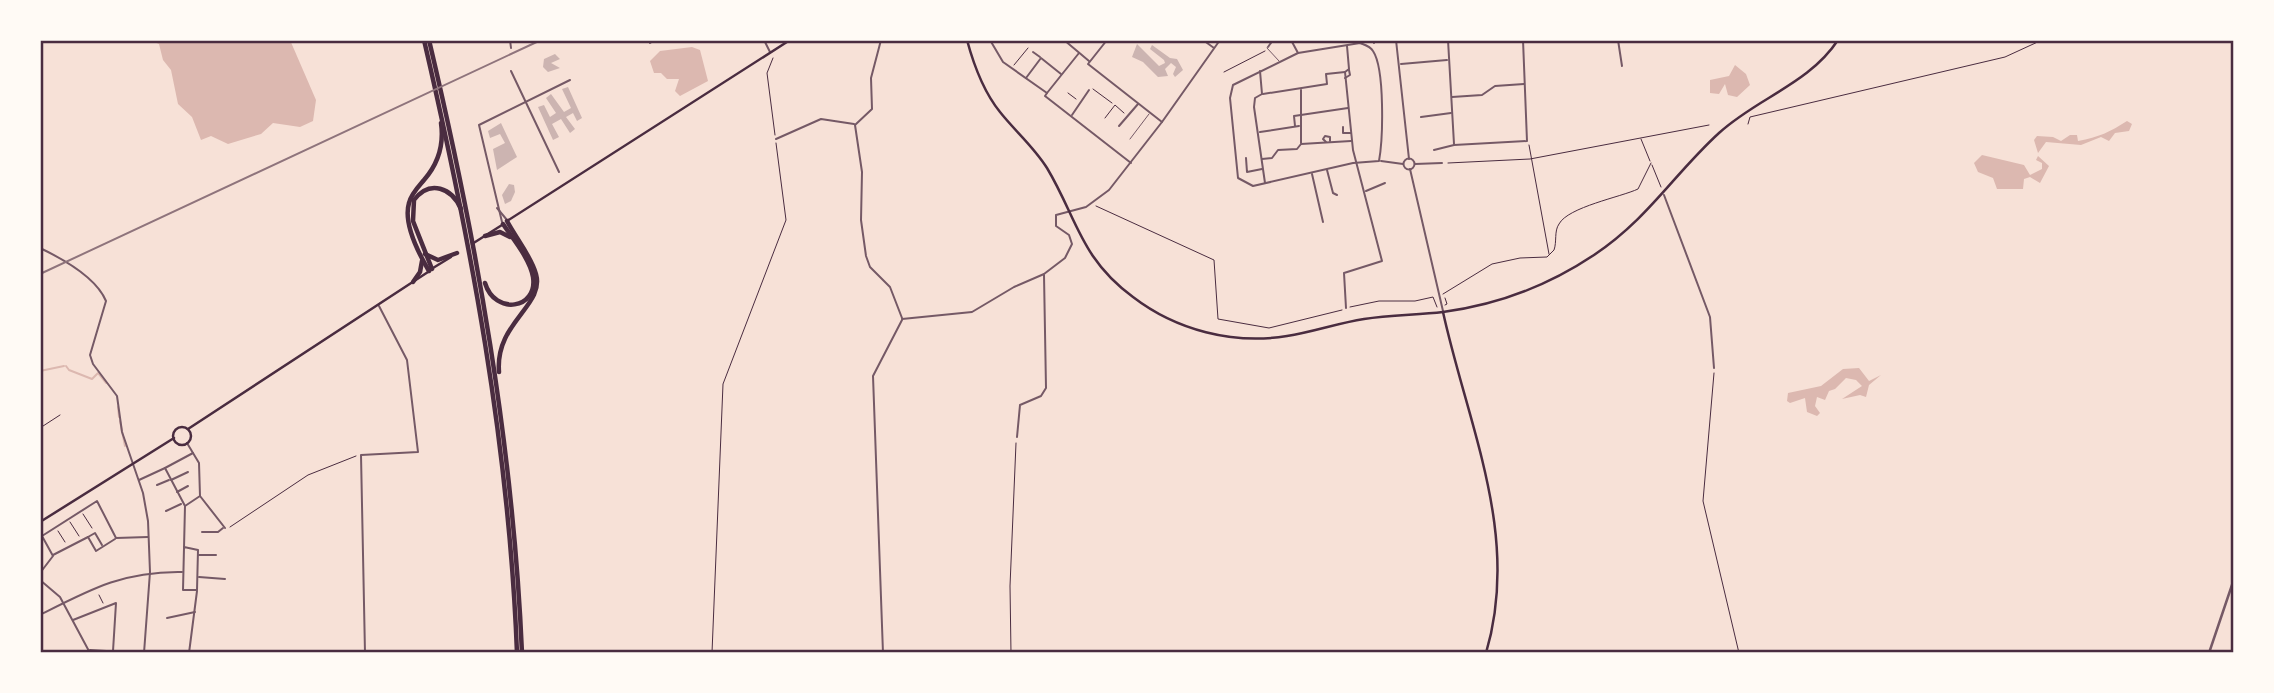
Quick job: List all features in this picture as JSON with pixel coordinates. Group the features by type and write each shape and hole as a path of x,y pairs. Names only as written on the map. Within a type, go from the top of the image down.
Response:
{"highway":[{"path":"427,40 469,229 499,390 515,540 519,653"},
{"path":"430,270 409,221 408,205 439,155 442,133 440,99"},
{"path":"413,282 421,270 422,252 411,212 415,199 426,190 439,188 451,193 469,229"},
{"path":"474,254 491,297 502,304 518,304 529,294 533,279 505,222"},
{"path":"499,390 499,352 503,337 532,300 537,284 533,267 505,222"},
{"path":"485,236 500,232 512,239"},
{"path":"422,252 436,260 457,253"},
{"path":"474,254 502,453 519,653"}],"main road":[{"path":"40,522 174,438 177,428 188,429 430,270 790,40"},
{"path":"967,40 987,93 1046,166 1087,248 1121,288 1156,313 1198,330 1238,338 1278,338 1364,319 1443,312 1506,298 1572,269 1620,236 1664,195 1723,130 1754,106 1805,76 1838,40"},
{"path":"1443,312 1492,502 1499,543 1498,598 1486,653"},
{"path":"174,438 179,444 187,443 191,436 188,429"}],"street":[{"path":"510,40 511,48"},
{"path":"650,43 655,40"},
{"path":"764,40 771,52"},
{"path":"855,125 872,109 871,78 881,40"},
{"path":"990,40 1003,62 1011,69 1026,78 1131,163"},
{"path":"1064,40 1090,62 1088,64 1163,122"},
{"path":"1070,45 1074,40"},
{"path":"1090,62 1107,40"},
{"path":"1203,40 1214,49"},
{"path":"902,318 969,313 1044,274 1071,251 1071,239 1055,223 1058,213 1093,202 1108,190 1163,122 1220,40"},
{"path":"1267,48 1273,40"},
{"path":"1291,40 1298,53"},
{"path":"1396,40 1409,159 1415,164 1442,163"},
{"path":"1448,40 1454,145"},
{"path":"1434,150 1454,145 1525,142 1529,139 1523,40"},
{"path":"1618,40 1622,66"},
{"path":"1345,78 1350,75 1347,45"},
{"path":"1379,161 1382,109 1376,57 1365,45 1347,45 1298,53 1235,83 1230,94 1235,163 1238,178 1244,183 1253,186 1266,184 1357,162 1404,164 1410,169 1443,312"},
{"path":"1033,52 1062,75"},
{"path":"1042,100 1079,53"},
{"path":"1026,78 1041,58"},
{"path":"1400,64 1449,60"},
{"path":"1266,184 1259,132 1255,129 1254,101 1262,94 1326,84 1326,74 1349,69"},
{"path":"511,71 559,172"},
{"path":"1259,71 1262,94"},
{"path":"1345,72 1357,162 1382,261 1346,271 1346,308"},
{"path":"505,222 496,206 479,125 570,80"},
{"path":"1451,97 1482,95 1495,86 1526,84"},
{"path":"1071,116 1089,90"},
{"path":"1301,90 1303,115 1300,126 1303,145"},
{"path":"1119,126 1138,104"},
{"path":"1294,127 1294,116 1348,108"},
{"path":"1421,117 1452,113"},
{"path":"776,139 821,119 855,125"},
{"path":"855,125 862,172 861,220 866,256 870,267 892,290 902,318 873,376 883,653"},
{"path":"1259,132 1300,126"},
{"path":"1343,127 1343,133 1352,132"},
{"path":"1261,159 1272,158 1278,150 1297,149 1303,145 1353,141"},
{"path":"1404,164 1409,159"},
{"path":"1235,163 1246,160 1247,172 1262,168"},
{"path":"1410,169 1415,164"},
{"path":"1327,169 1333,192 1337,195"},
{"path":"1312,173 1323,222"},
{"path":"1365,191 1385,183"},
{"path":"1664,195 1710,317 1714,368"},
{"path":"40,248 64,261 97,286 106,301 92,341 91,361 115,390 122,432 134,461 149,537 150,572 144,653"},
{"path":"1017,437 1020,405 1041,396 1046,388 1044,274"},
{"path":"365,653 361,455 418,452 407,360 378,304"},
{"path":"187,443 200,463 200,496 224,527 218,532 202,531"},
{"path":"138,480 194,453"},
{"path":"165,468 185,506 183,590 197,590"},
{"path":"157,485 188,472"},
{"path":"176,492 188,486"},
{"path":"185,506 200,496"},
{"path":"53,556 42,536 97,501 116,538"},
{"path":"166,511 182,503"},
{"path":"40,573 53,556 95,533 103,546"},
{"path":"88,537 96,551 116,538 149,537"},
{"path":"184,547 196,548 198,555 196,612 189,653"},
{"path":"198,555 216,555"},
{"path":"40,615 114,580 150,572 183,572"},
{"path":"198,577 225,579"},
{"path":"2209,653 2234,579"},
{"path":"40,580 52,587 90,652 139,653"},
{"path":"73,620 104,605 117,603 113,651"},
{"path":"167,618 196,612"}],"lane":[{"path":"1267,48 1279,61"},
{"path":"1130,139 1150,113"}],"path":[{"path":"1748,124 1750,117 2005,57 2042,40"},
{"path":"1011,69 1028,48"},
{"path":"1224,72 1267,48"},
{"path":"712,653 723,384 786,220 767,73 774,59 771,52"},
{"path":"1089,90 1092,88 1112,103"},
{"path":"1068,93 1081,103"},
{"path":"1105,118 1115,106 1129,116"},
{"path":"1442,163 1530,159 1709,125"},
{"path":"1640,137 1664,195"},
{"path":"1529,139 1530,159 1549,255"},
{"path":"1447,304 1443,294 1489,265 1549,255 1557,243 1559,222 1565,216 1612,196 1638,189 1651,163"},
{"path":"1093,202 1100,209 1214,260 1218,319 1269,328 1379,301 1412,302 1433,297 1436,306 1442,306"},
{"path":"1714,368 1703,498 1739,653"},
{"path":"40,428 61,415"},
{"path":"1011,653 1010,586 1017,437"},
{"path":"224,527 308,475 338,460 361,455"},
{"path":"80,510 95,533"},
{"path":"67,518 82,541"},
{"path":"55,527 68,547"},
{"path":"99,594 104,605"}],"shaded area":[{"path":"149,40 290,40 316,100 313,121 300,127 273,123 261,134 228,144 211,136 201,140 192,117 178,104 171,70 163,60 159,44"},
{"path":"692,47 700,50 708,81 680,96 675,91 679,79 667,79 661,73 654,73 650,61 660,51"},
{"path":"1735,65 1746,74 1750,85 1737,97 1728,95 1725,84 1719,94 1710,93 1710,80 1729,76"},
{"path":"2127,121 2132,124 2129,131 2115,133 2109,141 2101,137 2081,145 2046,142 2038,153 2034,140 2037,136 2053,137 2061,141 2070,135 2077,135 2078,141 2104,134"},
{"path":"1982,155 2024,165 2030,175 2042,169 2042,163 2036,160 2038,156 2049,166 2040,183 2030,177 2024,179 2023,189 1997,189 1993,178 1978,172 1974,163"},
{"path":"1859,368 1869,381 1881,375 1869,385 1866,397 1860,395 1842,399 1862,386 1856,380 1846,378 1829,391 1825,400 1817,397 1815,406 1820,413 1817,416 1807,412 1805,398 1790,403 1787,401 1788,393 1821,386 1843,369"}],"building":[{"path":"1137,44 1159,66 1165,63 1164,60 1150,49 1152,45 1170,58 1177,59 1183,70 1175,77 1173,74 1176,67 1171,63 1165,69 1168,76 1158,77 1143,62 1132,57"},
{"path":"555,54 560,59 551,63 560,68 548,72 543,67 544,59"},
{"path":"568,87 582,118 577,121 573,113 566,117 575,129 570,133 561,119 552,124 559,137 553,140 538,107 544,105 550,117 556,113 546,98 551,94 564,112 571,108 562,89"},
{"path":"501,123 517,157 497,170 493,149 505,143 500,134 490,138 488,131"},
{"path":"509,184 514,185 515,192 511,201 505,204 502,195"}],"waterway":[{"path":"40,371 64,366"},
{"path":"66,366 69,370 92,379 98,373 106,383"},
{"path":"118,407 119,417"},
{"path":"120,421 125,446"}],"tram line":[{"path":"40,274 541,40"}]}
